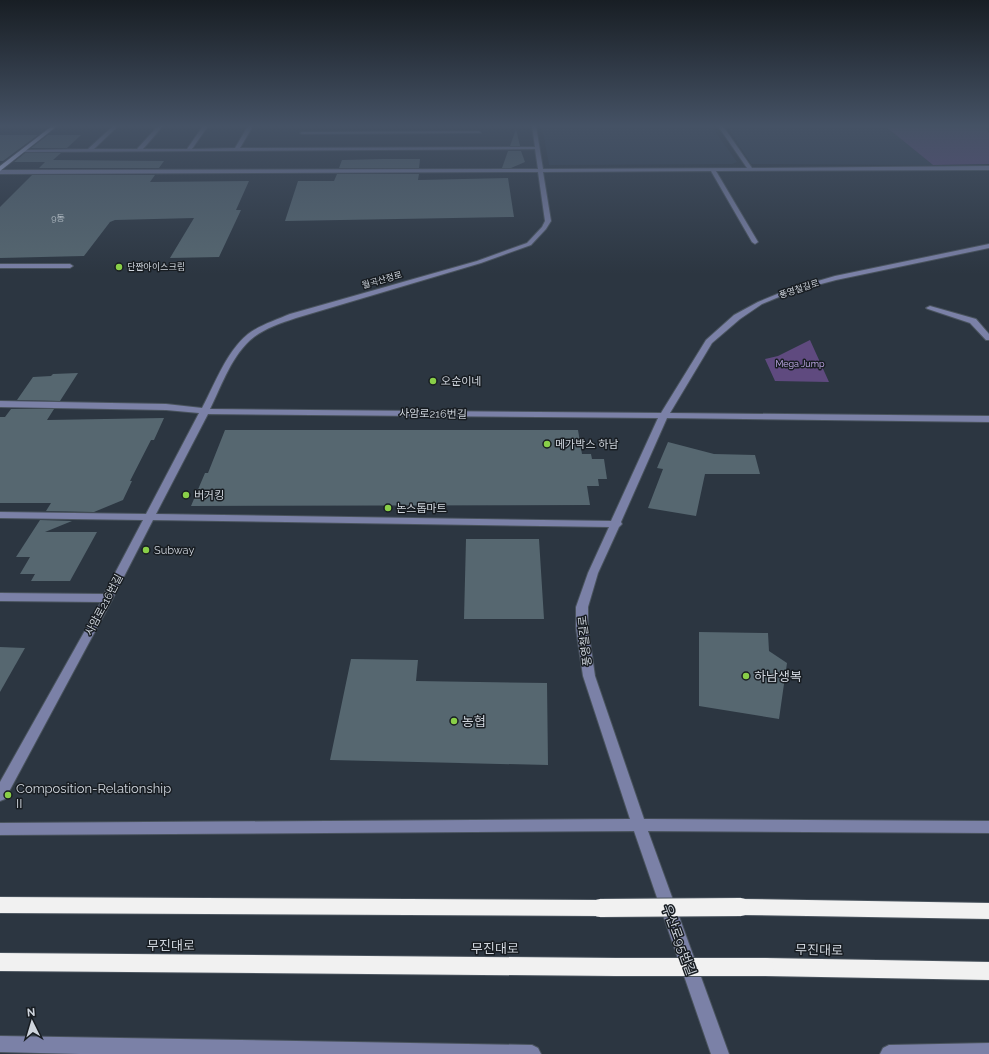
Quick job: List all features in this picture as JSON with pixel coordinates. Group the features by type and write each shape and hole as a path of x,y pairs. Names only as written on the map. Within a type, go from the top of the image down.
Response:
{"highway":[{"path":"0,905 741,908 989,911"},
{"name":"무진대로","path":"0,962 765,967 989,971"}],"street":[{"name":"월곡산정로","path":"204,411 239,348 252,335 266,327 310,310 479,262 529,244 544,228 548,221 542,175"},
{"path":"716,175 755,242"},
{"name":"풍영철길로","path":"639,825 589,676 582,628 582,607 593,573 663,417 709,342 738,317 760,303 789,291 835,278 989,246"},
{"path":"0,266 70,266"},
{"path":"930,308 974,321 989,338"},
{"name":"사암로216번길","path":"0,404 166,407 204,411 663,417"},
{"name":"사암로216번길","path":"0,795 108,598 151,517 204,411"},
{"path":"663,417 989,419"},
{"path":"0,515 616,524"},
{"path":"0,597 108,598"},
{"path":"0,829 639,825 989,827"},
{"name":"우산로95번길","path":"639,825 720,1054"},
{"path":"0,1044 138,1051 532,1054"},
{"path":"889,1054 989,1052"}],"green space":[{"name":"Mega Jump","path":"810,340 829,382 775,381 765,359 778,356"}],"building":[{"path":"32,175 155,175 150,182 249,181 236,210 241,210 219,257 170,258 194,218 115,220 110,222 84,256 0,258 0,207"},
{"path":"336,175 419,175 418,180 508,178 514,217 285,221 298,181 334,181"},
{"path":"78,373 60,401 17,400 33,377 51,376 53,374"},
{"path":"11,409 54,409 47,420 164,418 154,440 151,440 130,481 132,481 123,500 94,512 46,511 51,503 0,503 0,417 5,417"},
{"path":"225,430 578,430 582,454 591,454 592,459 604,459 607,479 598,479 599,486 587,486 590,505 191,506 205,473 208,473"},
{"path":"668,442 714,454 755,455 760,474 705,474 696,516 648,508 663,469 657,468"},
{"path":"40,520 72,521 45,532 97,532 70,581 31,581 35,574 20,574 30,557 16,557"},
{"path":"466,539 539,539 544,619 464,619"},
{"path":"699,632 768,633 769,651 787,663 779,719 699,706"},
{"path":"0,647 25,648 0,692"},
{"path":"351,659 418,660 416,681 547,683 548,765 330,760"}],"place":[{"name":"단짠아이스크림","path":"119,267"},
{"name":"오순이네","path":"433,381"},
{"name":"메가박스 하남","path":"547,444"},
{"name":"버거킹","path":"186,495"},
{"name":"논스톱마트","path":"388,508"},
{"name":"Subway","path":"146,550"},
{"name":"하남생복","path":"746,676"},
{"name":"농협","path":"454,721"},
{"name":"Composition-Relationship II","path":"8,795"}]}
